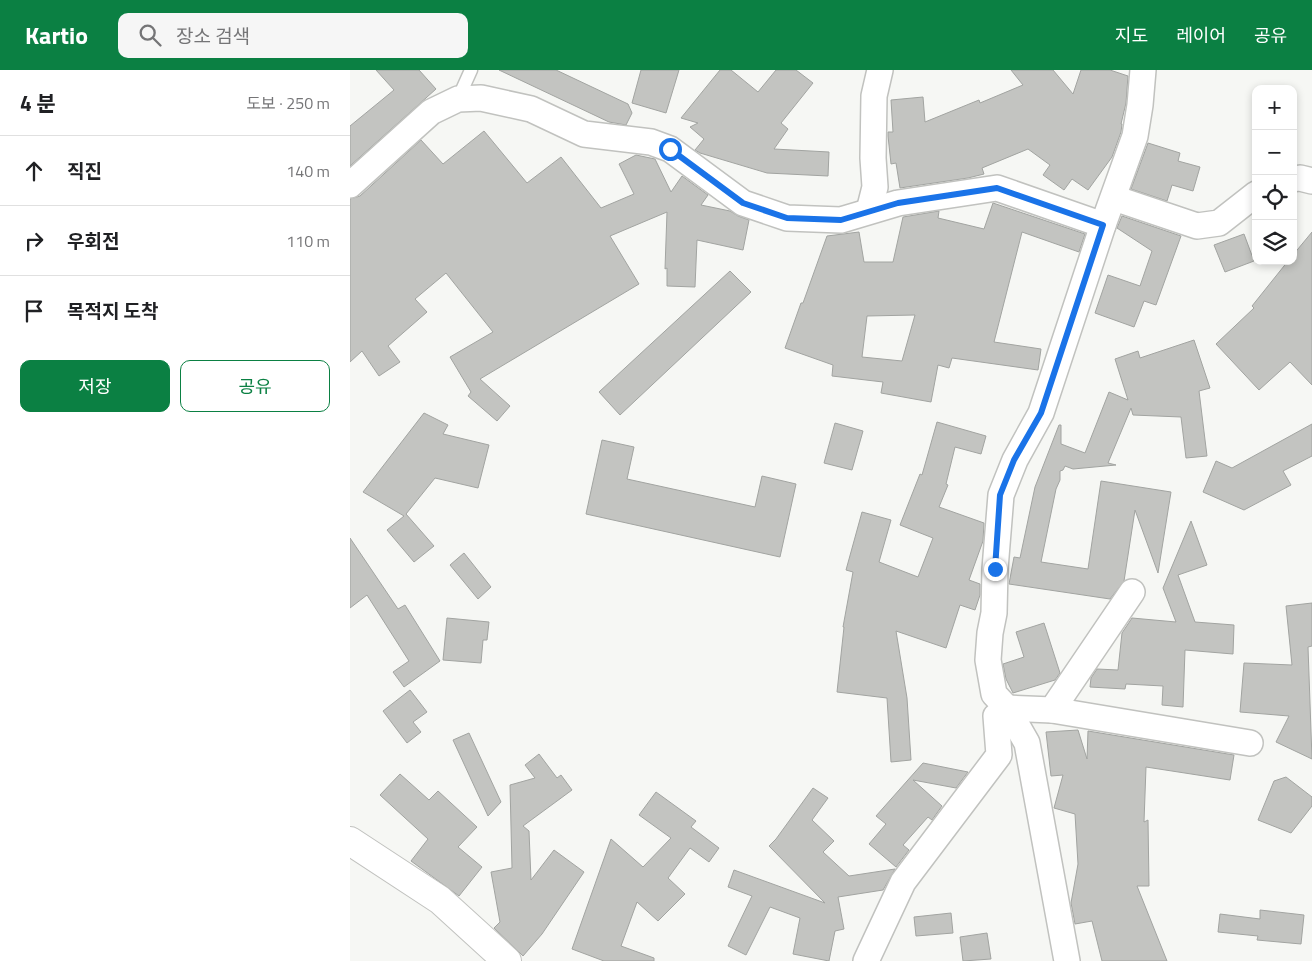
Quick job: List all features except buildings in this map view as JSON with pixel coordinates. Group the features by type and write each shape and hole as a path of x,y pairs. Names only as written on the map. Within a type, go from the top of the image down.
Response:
{"street":[{"path":"869,211 875,187 873,158 874,96 880,70"},
{"path":"1067,961 1027,743 1007,708 994,694 988,660 994,613 1000,495 1014,460 1041,413 1103,225 1135,136 1143,70"},
{"path":"350,185 431,112 458,99 481,98 531,109 584,134 650,142 670,149 743,203 787,218 841,220 898,203 997,188 1103,225"},
{"path":"1297,178 1312,181"},
{"path":"1114,198 1198,226 1218,223 1252,197"},
{"path":"1052,710 1132,592"},
{"path":"866,961 903,882 999,755 996,716 1007,708 1052,710 1250,744"},
{"path":"350,840 440,900 507,961"}],"lane":[{"path":"458,99 471,70"}],"route":[{"path":"670,149 743,203 787,218 841,220 898,203 997,188 1103,225 1041,413 1014,460 1000,495 995,569"}]}
